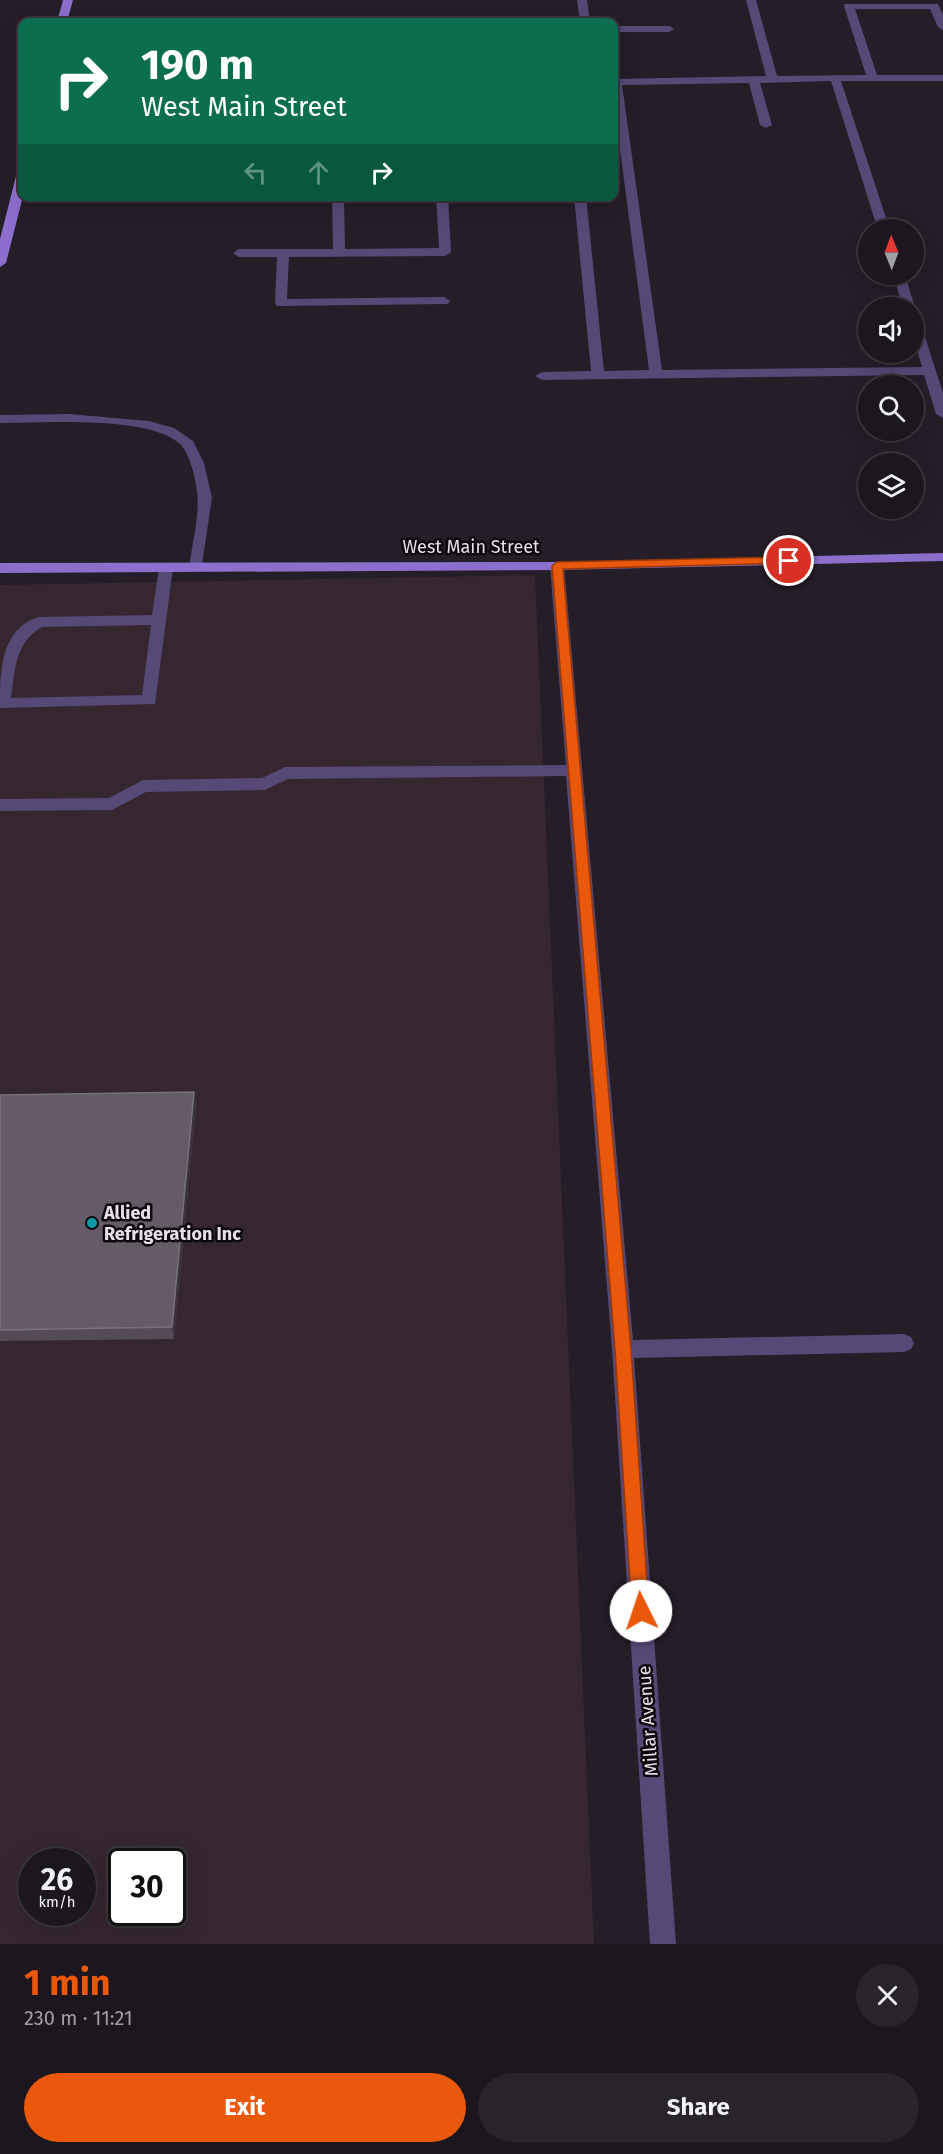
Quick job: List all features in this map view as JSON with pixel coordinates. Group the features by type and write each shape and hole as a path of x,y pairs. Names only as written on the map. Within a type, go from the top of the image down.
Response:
{"main road":[{"path":"63,18 68,0"},
{"path":"0,263 18,192"},
{"name":"West Main Street","path":"0,568 557,566 943,557"}],"street":[{"path":"582,0 584,18"},
{"path":"751,0 772,79"},
{"path":"873,78 848,3 934,6 943,27"},
{"path":"618,29 669,29"},
{"path":"835,78 880,219"},
{"path":"618,82 943,78"},
{"path":"754,80 766,126"},
{"path":"618,103 656,374"},
{"path":"338,201 339,253"},
{"path":"239,253 445,252 442,201"},
{"path":"581,201 598,375"},
{"path":"283,253 281,303 444,301"},
{"path":"924,354 940,394 943,414"},
{"path":"542,376 929,370"},
{"path":"0,419 102,419 170,430 186,441 200,472 205,493 196,568"},
{"name":"Millar Avenue","path":"557,566 623,1349 663,1944"},
{"path":"160,620 39,622 26,628 17,637 12,647 1,703 149,700 160,620 166,568"},
{"path":"0,805 112,804 142,786 265,783 285,773 574,770"},
{"path":"623,1349 904,1343"}],"shaded area":[{"path":"535,575 594,1944 0,1944 0,585"}],"building":[{"name":"Allied Refrigeration Inc","path":"194,1092 172,1327 0,1330 0,1095"}],"place":[{"name":"Allied Refrigeration Inc","path":"92,1223"}],"route":[{"path":"641,1611 623,1349 557,566 789,561"}]}
